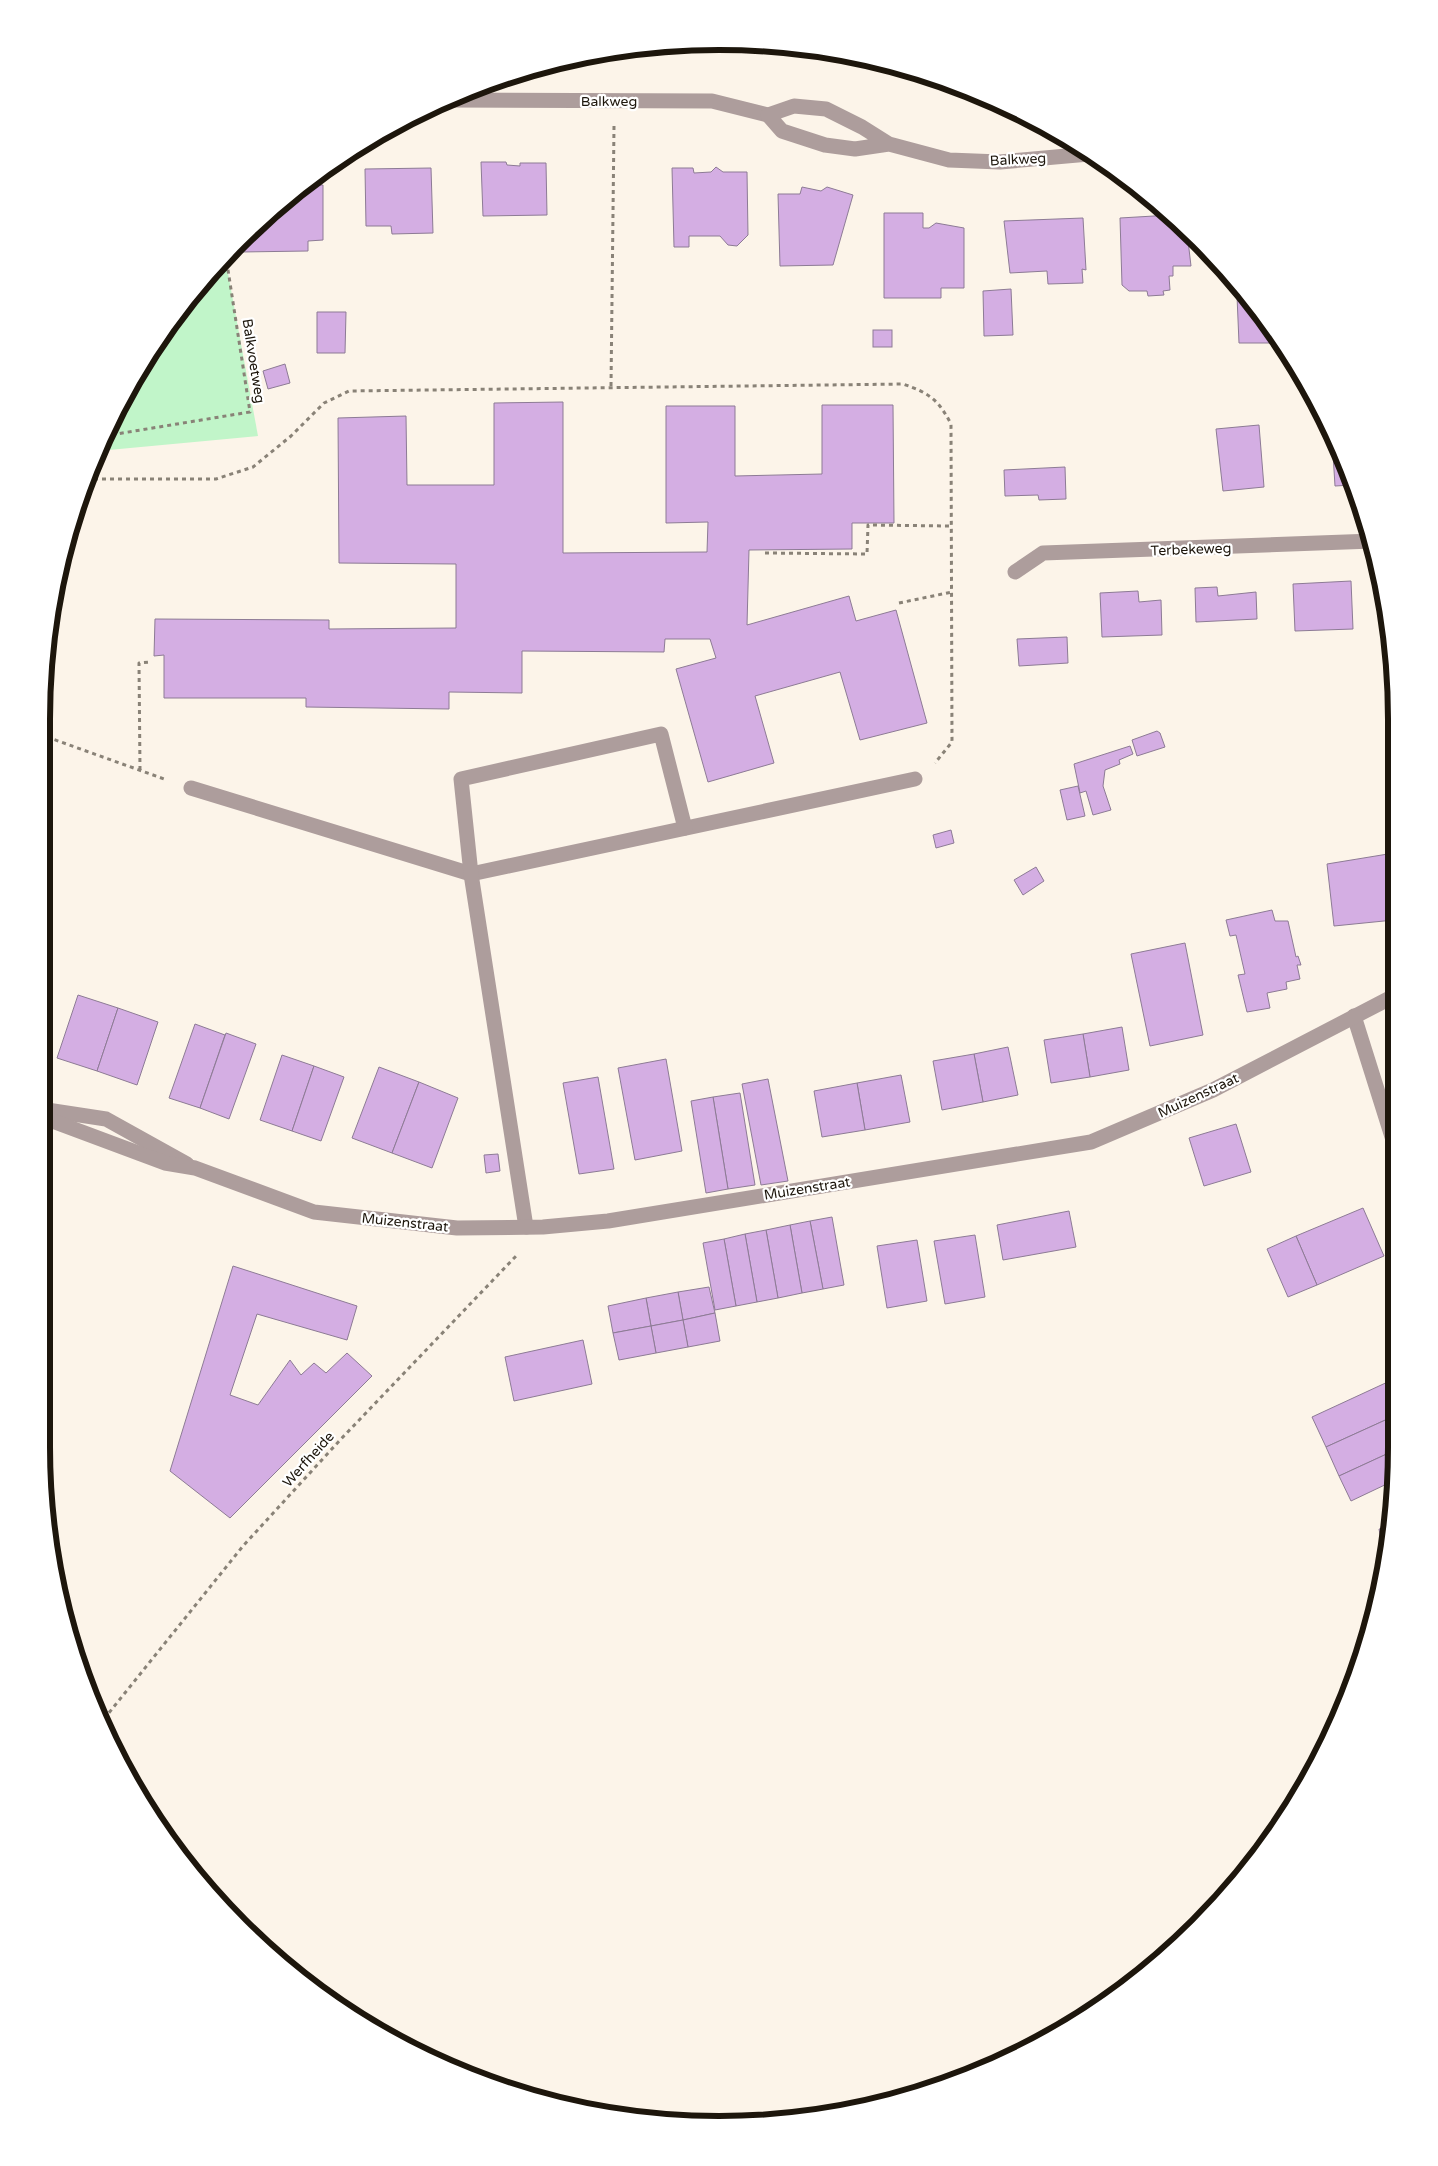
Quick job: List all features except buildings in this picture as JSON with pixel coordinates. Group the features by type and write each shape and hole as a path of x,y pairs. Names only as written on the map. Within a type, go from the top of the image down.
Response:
{"street":[{"name":"Balkweg","path":"465,100 712,101 768,115 794,106 826,109 862,127 889,144 950,160 1000,162 1078,155"},
{"name":"Balkweg","path":"768,115 782,131 825,145 855,149 889,144"},
{"name":"Terbekeweg","path":"1015,572 1043,553 1364,541"},
{"path":"526,1227 471,874 461,779 661,734 685,828"},
{"path":"192,788 471,874 915,779"},
{"name":"Muizenstraat","path":"50,1110 106,1119 195,1168 314,1212 458,1228 543,1227 618,1220 1091,1142 1213,1090 1388,999"},
{"path":"1354,1016 1388,1124"},
{"name":"Muizenstraat","path":"50,1120 165,1163 195,1168"}],"path":[{"path":"611,386 613,101"},
{"name":"Balkvoetweg","path":"114,434 250,412 227,266"},
{"path":"95,480 216,479 253,467 291,436 324,403 349,390 903,384 925,392 936,401 951,424 952,742 936,762 915,779"},
{"path":"765,553 868,554 868,525 951,526"},
{"path":"899,603 952,592"},
{"path":"140,770 139,663 150,662"},
{"path":"50,738 192,788"},
{"name":"Werfheide","path":"107,1716 243,1546 341,1439 543,1227"}],"green space":[{"path":"227,267 258,436 107,450 140,384 163,347 188,312"}]}
